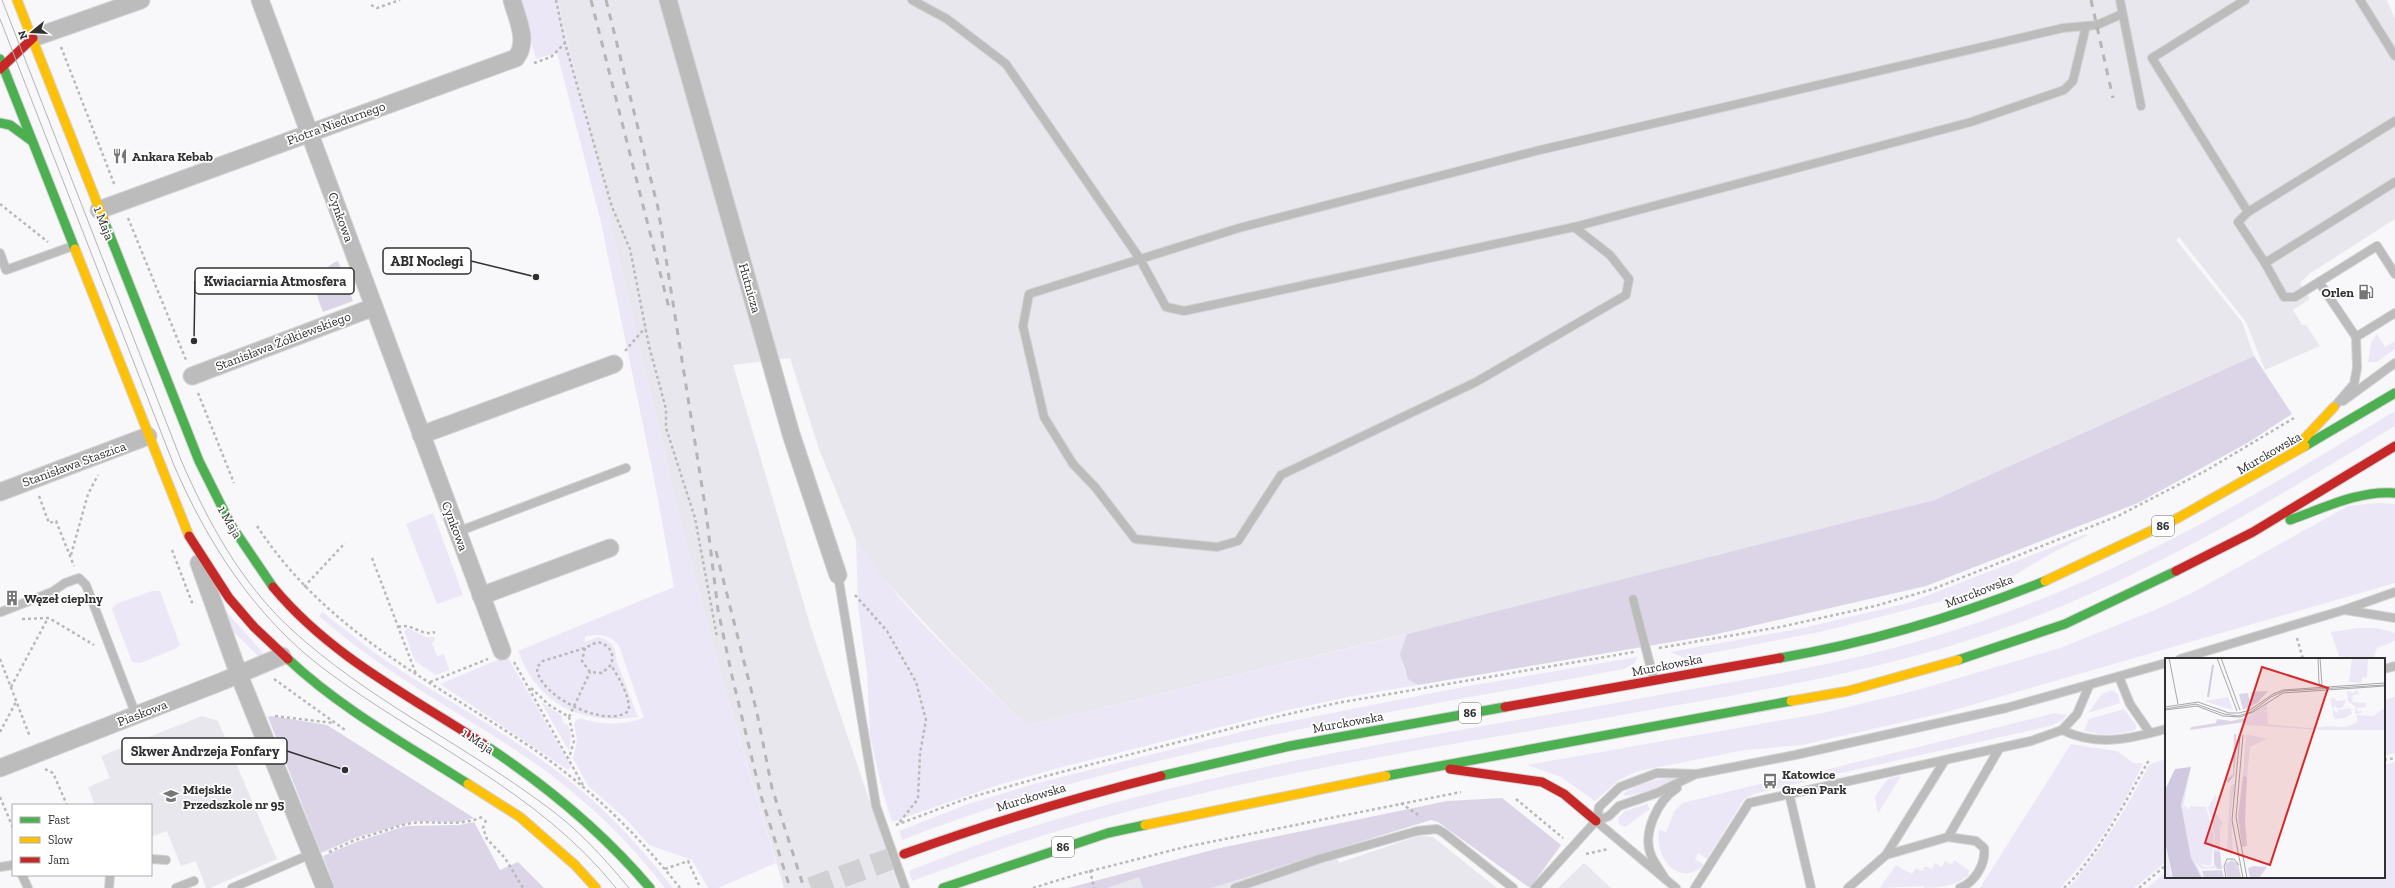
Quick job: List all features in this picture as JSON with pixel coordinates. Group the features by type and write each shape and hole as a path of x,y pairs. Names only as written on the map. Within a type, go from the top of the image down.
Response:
{"main road":[{"name":"1 Maja","path":"17,0 174,402 208,482 237,535 262,573 287,603 319,633 358,664 485,745 567,803 607,839 650,888"},
{"path":"0,82 1,65 33,38"},
{"path":"1,65 148,436 192,540 229,598 282,656 357,712 520,817 575,865 596,888"},
{"path":"0,123 10,125 32,141"},
{"name":"Murckowska","path":"904,854 977,827 1052,804 1186,769 1290,746 1820,650 1884,636 1944,619 2039,583 2128,544 2221,496 2395,393"},
{"path":"2283,460 2334,407"},
{"name":"86","path":"943,888 1108,833 1434,766 1848,691 1929,670 2065,624 2171,574 2253,532 2395,446"},
{"path":"2253,532 2365,494 2386,491 2395,493"},
{"path":"1434,766 1542,782 1564,794 1596,821"}],"street":[{"path":"33,38 141,0"},
{"name":"Cynkowa","path":"260,0 502,651"},
{"name":"Piotra Niedurnego","path":"99,210 309,132 516,58 522,50 522,37 512,0"},
{"name":"Hutnicza","path":"668,0 791,434 838,575"},
{"name":"Stanisława Żółkiewskiego","path":"192,376 374,307"},
{"path":"421,435 614,364"},
{"name":"Stanisława Staszica","path":"0,492 148,436"},
{"path":"192,540 239,674 325,888"},
{"path":"481,596 610,548"},
{"name":"Piaskowa","path":"0,768 282,656"}],"lane":[{"path":"912,0 947,18 1006,64 1140,259 1166,308 1184,310 1574,228 1971,122 2064,90 2073,81 2086,26"},
{"path":"2120,0 2141,106"},
{"path":"2246,0 2152,58 2248,212"},
{"path":"2360,0 2395,56"},
{"path":"1574,228 1610,255 1629,279 1626,295 1476,382 1281,475 1238,541 1217,547 1135,539 1095,487 1073,464 1044,417 1023,326 1029,294 1239,228 1540,150 2062,28 2097,24 2122,14"},
{"path":"2395,121 2248,212 2238,222 2265,263 2284,297 2295,297 2377,246 2395,274"},
{"path":"2265,263 2395,182"},
{"path":"0,253 6,270 73,246"},
{"path":"2319,282 2356,337 2357,368 2354,384 2334,407"},
{"path":"2356,337 2395,313"},
{"path":"2334,407 2395,363"},
{"path":"457,532 626,468"},
{"path":"838,575 876,806 905,888"},
{"path":"1,612 52,592 65,583 79,578 86,586 136,715"},
{"path":"2183,658 2344,610 2395,592"},
{"path":"1633,599 1654,680"},
{"path":"2344,610 2395,618"},
{"path":"1596,821 1599,807 1620,787 1657,773 1697,774 1795,755 2006,708 2089,686 2165,663"},
{"path":"2385,669 2395,666"},
{"path":"2119,677 2130,704 2150,733"},
{"path":"1695,888 1749,803 1789,793 1999,749 2062,730 2077,714 2089,686"},
{"path":"2062,730 2077,738 2106,741 2126,740 2165,729"},
{"path":"1948,837 1999,749"},
{"path":"1848,888 1886,855 1945,760"},
{"path":"1535,888 1596,821 1609,816 1619,806 1657,794 1697,774"},
{"path":"1664,877 1651,855 1649,843 1653,820 1659,807 1669,793 1697,774"},
{"path":"1789,793 1811,888"},
{"path":"1596,821 1676,888"},
{"path":"1235,888 1319,859 1417,831 1432,829 1444,833 1513,888"},
{"path":"1886,855 1948,837 1976,841 1984,848 1985,858 1978,872 1968,885 1960,888"},
{"path":"232,888 311,854"},
{"path":"152,859 166,860"},
{"path":"0,868 12,866"},
{"path":"22,876 28,888"},
{"path":"109,888 110,876"},
{"path":"176,888 194,881"}],"path":[{"path":"371,5 377,8 400,0"},
{"path":"556,0 565,43 612,207 630,249 646,328 666,409 666,428 695,518 717,636"},
{"path":"60,43 115,188"},
{"path":"530,65 551,57 565,43"},
{"path":"1,204 28,224"},
{"path":"126,214 236,486"},
{"path":"614,364 646,328"},
{"path":"838,575 887,631 916,682 926,720 920,753 918,799 898,824 968,798 1046,776 1337,703 1788,625 1876,606 1933,589 2118,516 2207,470 2301,414"},
{"path":"70,556 88,494 100,471"},
{"path":"37,490 49,523 56,521 79,578"},
{"path":"254,520 278,556 304,587 359,636 429,683 527,745 586,789 629,829 680,888"},
{"path":"304,587 345,543"},
{"path":"171,549 194,607"},
{"path":"372,558 416,674"},
{"path":"65,583 71,598 82,608"},
{"path":"20,619 48,618 99,648 96,640"},
{"path":"11,687 48,618"},
{"path":"398,627 408,626 423,634 435,632"},
{"path":"2297,638 2302,658"},
{"path":"603,643 612,653 611,665 620,678 629,704 629,710 626,714 612,716 592,714 574,707 555,695 541,681 537,673 537,667 542,661 585,648 590,644 603,643"},
{"path":"585,648 582,661 590,672"},
{"path":"429,683 447,674 475,665 502,651 509,652 586,789"},
{"path":"0,659 41,767 53,773 67,804"},
{"path":"590,672 602,672 611,665"},
{"path":"569,758 574,741 569,717 590,672"},
{"path":"528,685 549,705 569,717"},
{"path":"0,732 16,702"},
{"path":"255,711 297,719 334,723"},
{"path":"2385,760 2395,758"},
{"path":"2064,888 2082,868 2104,835 2149,760"},
{"path":"1033,888 1090,870 1185,847 1401,803 1467,792"},
{"path":"0,797 12,826"},
{"path":"1513,798 1565,840"},
{"path":"1401,803 1426,820 1432,829"},
{"path":"311,854 322,854 356,840 414,823 459,824 482,817"},
{"path":"486,820 483,828 487,839 505,858 523,888"},
{"path":"1581,854 1600,850 1611,851"},
{"path":"665,869 688,861 699,885"},
{"path":"2139,888 2165,866"},
{"path":"1090,870 1094,888"}],"shaded area":[{"path":"519,0 558,0 680,519 720,672 776,863 718,888 708,888 692,860 649,845 627,820 588,786 573,758 577,741 574,723 579,718 611,724 635,721 644,718 619,646 616,642 608,637 600,635 585,637 585,642 598,637 612,644 615,650 616,659 638,717 618,719 598,718 564,708 537,686 518,651 674,587 654,478 600,218 557,53 536,59"},
{"path":"558,0 2387,0 2395,19 2395,219 2309,274 2300,283 2310,299 2293,310 2302,325 2306,325 2320,346 2265,370 2246,322 2179,237 2176,240 2242,322 2254,356 1934,500 1562,596 1027,726 953,653 875,570 856,540 819,449 790,358 733,365 811,628 899,888 784,888 720,672 680,519"},
{"path":"338,261 353,301 323,312 317,292 319,281 323,272 330,265"},
{"path":"2377,334 2385,347 2395,341 2395,349 2377,362 2368,362 2371,343"},
{"path":"2254,356 2292,414 2249,442 2138,503 1926,586 1713,635 1418,685 1408,679 1400,654 1407,634 1934,500"},
{"path":"2395,411 2395,426 2243,516 2139,571 2085,596 2031,618 1975,638 1882,664 1788,685 1332,766 1199,794 1133,810 1048,834 912,881 909,871 1001,837 1094,808 1190,784 1287,762 1803,669 1866,655 1929,638 1992,618 2053,594 2170,540 2282,478"},
{"path":"2379,503 2395,504 2395,583 1947,712 1802,745 1745,750 1639,771 1619,780 1595,801 1561,777 1527,765 1823,713 1914,691 2060,648 2155,610 2190,594 2348,506"},
{"path":"433,513 463,595 437,604 406,524"},
{"path":"2086,534 2088,535 2052,553 2013,576 1942,601 1820,632 1685,658 1670,652 1803,628 1908,603"},
{"path":"856,540 873,565 893,590 936,638 1027,726 1407,634 1403,649 1402,662 1404,669 1411,680 1418,685 1353,696 1288,710 1062,767 998,785 892,822 883,793 870,736 867,672 858,607"},
{"path":"152,591 160,591 180,645 175,649 140,663 132,662 112,609 116,604"},
{"path":"218,602 263,653 258,656 235,633 230,635"},
{"path":"322,612 392,665 509,738 570,781 598,805 624,832 673,888 665,888 622,838 557,779 511,747 398,676 371,657 319,616"},
{"path":"408,628 426,637 434,637 435,640 432,643 437,656 444,654 449,670 436,675 415,661 404,631"},
{"path":"2358,628 2378,628 2395,633 2395,641 2377,648 2373,658 2346,658 2339,656 2331,632"},
{"path":"507,656 571,766 568,770 440,684"},
{"path":"1637,657 1635,663 1624,669 1350,720 1168,758 1078,782 990,809 902,840 899,831 968,804 1034,784 1261,727 1463,687"},
{"path":"2112,690 2118,694 2120,703 2088,713 2102,694"},
{"path":"2395,697 2395,753 2385,756 2385,700"},
{"path":"541,702 562,716 563,723 568,725 571,735 569,751"},
{"path":"2124,709 2136,725 2136,729 2107,735 2084,731 2089,719"},
{"path":"2055,713 2067,715 2061,721 2050,726 1819,778 1817,772"},
{"name":"Miejskie Przedszkole nr 95","path":"202,716 218,721 277,859 210,888 206,888 196,861 181,866 167,831 152,837 152,804 95,804 88,787 110,778 101,756"},
{"path":"271,716 327,725 474,818 459,822 414,821 355,838 321,853 268,717"},
{"path":"2071,744 2117,751 2133,763 2143,763 2126,797 2107,829 2073,874 2060,888 1980,888"},
{"path":"2165,759 2165,863 2134,888 2068,888 2103,844 2150,764"},
{"path":"2395,762 2395,888 2147,888 2165,873 2165,878 2385,878 2385,765"},
{"path":"1801,774 1804,782 1754,794 1744,799 1707,859 1698,853 1695,859 1704,865 1695,871 1686,873 1678,872 1665,860 1659,841 1659,830 1666,832 1674,812 1682,803"},
{"path":"1675,776 1675,779 1662,788 1627,796 1624,795 1624,793 1643,783"},
{"path":"1901,776 1878,813 1875,796 1888,779"},
{"path":"1502,798 1561,845 1530,888 1438,822 1431,820 1211,888 1143,888 1139,877 1107,888 1068,888 1220,848 1447,801"},
{"path":"1647,804 1650,809 1625,827 1619,824 1618,818 1625,811"},
{"path":"474,822 500,870 518,862 544,888 335,888 323,856 356,842 406,826 459,825"},
{"path":"1418,836 1433,837 1497,888 1098,888 1135,875 1334,849 1339,863"},
{"path":"1954,860 1969,870 1968,876 1959,882 1941,887 1929,888 1924,888 1924,886 1880,888 1896,865 1912,874 1916,868 1922,871 1925,866 1932,869 1935,863 1942,867 1945,861 1952,865"},
{"path":"1584,863 1611,888 1558,888"}],"tunnel":[{"path":"811,888 904,854"}],"tram line":[{"path":"2,0 181,460 214,529 241,572 273,611 320,654 383,699 514,783 558,815 590,844 629,888"},
{"path":"0,19 173,463 201,521 235,576 276,626 324,669 361,695 515,795 551,823 585,853 616,888"}],"railway":[{"path":"591,0 669,308"},
{"path":"606,0 658,208 706,512 718,610 732,676 761,796 790,888"},
{"path":"2091,0 2113,98"},
{"path":"716,551 757,713 772,788 804,888"}],"traffic: fast":[{"path":"0,59 75,249"},
{"path":"0,123 10,125 32,141"},
{"path":"103,218 199,461 231,525 273,587"},
{"path":"2305,446 2395,393"},
{"path":"2290,520 2355,497 2368,494 2395,493"},
{"path":"1958,660 2065,624 2176,571"},
{"path":"1780,658 1814,652 1915,627 1980,606 2045,581"},
{"path":"288,659 330,694 375,726 468,784"},
{"path":"1386,776 1791,701"},
{"path":"1161,776 1290,746 1505,707"},
{"path":"485,745 573,810 613,847 650,888"},
{"path":"943,888 1108,833 1145,825"}],"traffic: slow":[{"path":"17,0 103,218"},
{"path":"75,249 189,536"},
{"path":"2302,441 2334,407"},
{"path":"2045,581 2176,519 2305,446"},
{"path":"1791,701 1848,691 1958,660"},
{"path":"1145,825 1386,776"},
{"path":"468,784 520,817 575,865 596,888"}],"traffic: jam":[{"path":"0,69 33,38"},
{"path":"2176,571 2253,532 2395,446"},
{"path":"189,536 229,598 254,627 288,659"},
{"path":"273,587 296,612 346,655 400,692 485,745"},
{"path":"1505,707 1780,658"},
{"path":"1450,769 1542,782 1564,794 1596,821"},
{"path":"904,854 1032,812 1161,776"}],"place":[{"name":"Ankara Kebab","path":"120,156"},
{"name":"ABI Noclegi","path":"536,277"},
{"name":"Orlen","path":"2366,292"},
{"name":"Kwiaciarnia Atmosfera","path":"194,341"},
{"name":"Węzeł cieplny","path":"12,598"},
{"name":"Skwer Andrzeja Fonfary","path":"345,770"},
{"name":"Katowice Green Park","path":"1770,781"},
{"name":"Miejskie Przedszkole nr 95","path":"171,796"}]}
